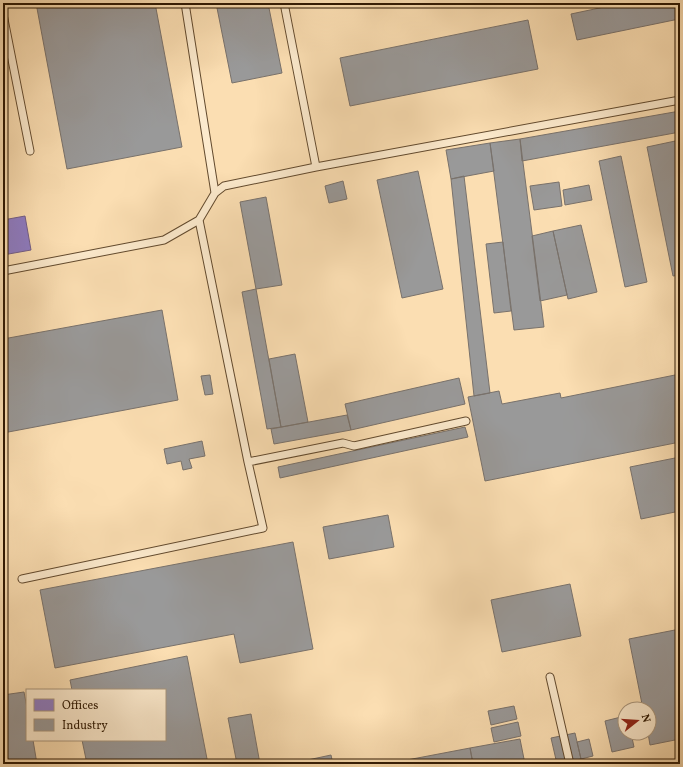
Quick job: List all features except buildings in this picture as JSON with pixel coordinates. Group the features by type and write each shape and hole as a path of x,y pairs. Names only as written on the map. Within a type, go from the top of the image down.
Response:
{"lane":[{"path":"185,3 215,193"},
{"path":"284,3 316,167"},
{"path":"3,14 30,151"},
{"path":"3,271 164,240 199,220 215,193 224,186 316,167 680,100"},
{"path":"22,579 263,528 248,462 199,220"},
{"path":"248,462 343,443 354,446 466,420"},
{"path":"550,677 570,764"}]}
